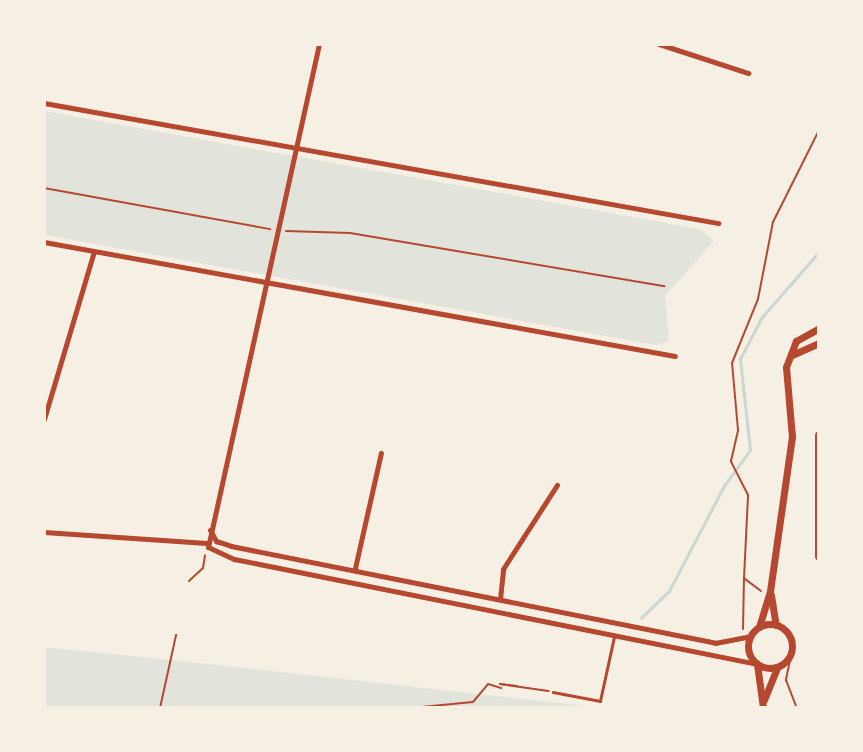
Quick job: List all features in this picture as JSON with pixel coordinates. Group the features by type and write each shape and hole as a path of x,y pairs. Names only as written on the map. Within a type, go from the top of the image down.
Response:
{"highway":[{"path":"819,435 819,556"}],"street":[{"path":"207,543 319,44"},
{"path":"659,44 748,73"},
{"path":"44,103 295,150 718,223"},
{"path":"44,242 675,356"},
{"path":"44,419 94,251"},
{"path":"213,538 715,643 741,640 751,636 759,627 770,591 792,437 788,358 796,341 819,332"},
{"path":"788,358 819,343"},
{"path":"355,568 381,453"},
{"path":"500,600 503,569 557,485"},
{"path":"210,527 213,538"},
{"path":"44,532 207,543 234,559 777,667"},
{"path":"207,543 213,538"},
{"path":"764,705 777,667 792,651 791,638 776,625 770,591"},
{"path":"759,627 776,625"},
{"path":"751,636 749,651 757,664 764,705"}],"lane":[{"path":"552,692 600,701 615,634"}],"path":[{"path":"741,640 748,495 731,461 738,430 732,363 758,299 773,222 819,130"},
{"path":"44,188 313,237 350,233 665,286"},
{"path":"189,580 203,568 205,555"},
{"path":"744,578 758,591 770,591"},
{"path":"159,708 176,635"},
{"path":"792,651 786,680 797,708"},
{"path":"501,688 505,681 517,686 552,692"},
{"path":"411,708 473,702 488,684 501,688 517,686"}],"shaded area":[{"path":"44,111 700,229 714,241 665,296 669,341 656,345 44,235"},
{"path":"44,647 199,663 604,708 44,708"}],"waterway":[{"path":"641,618 669,591 724,486 750,450 740,359 762,317 819,252"}]}
